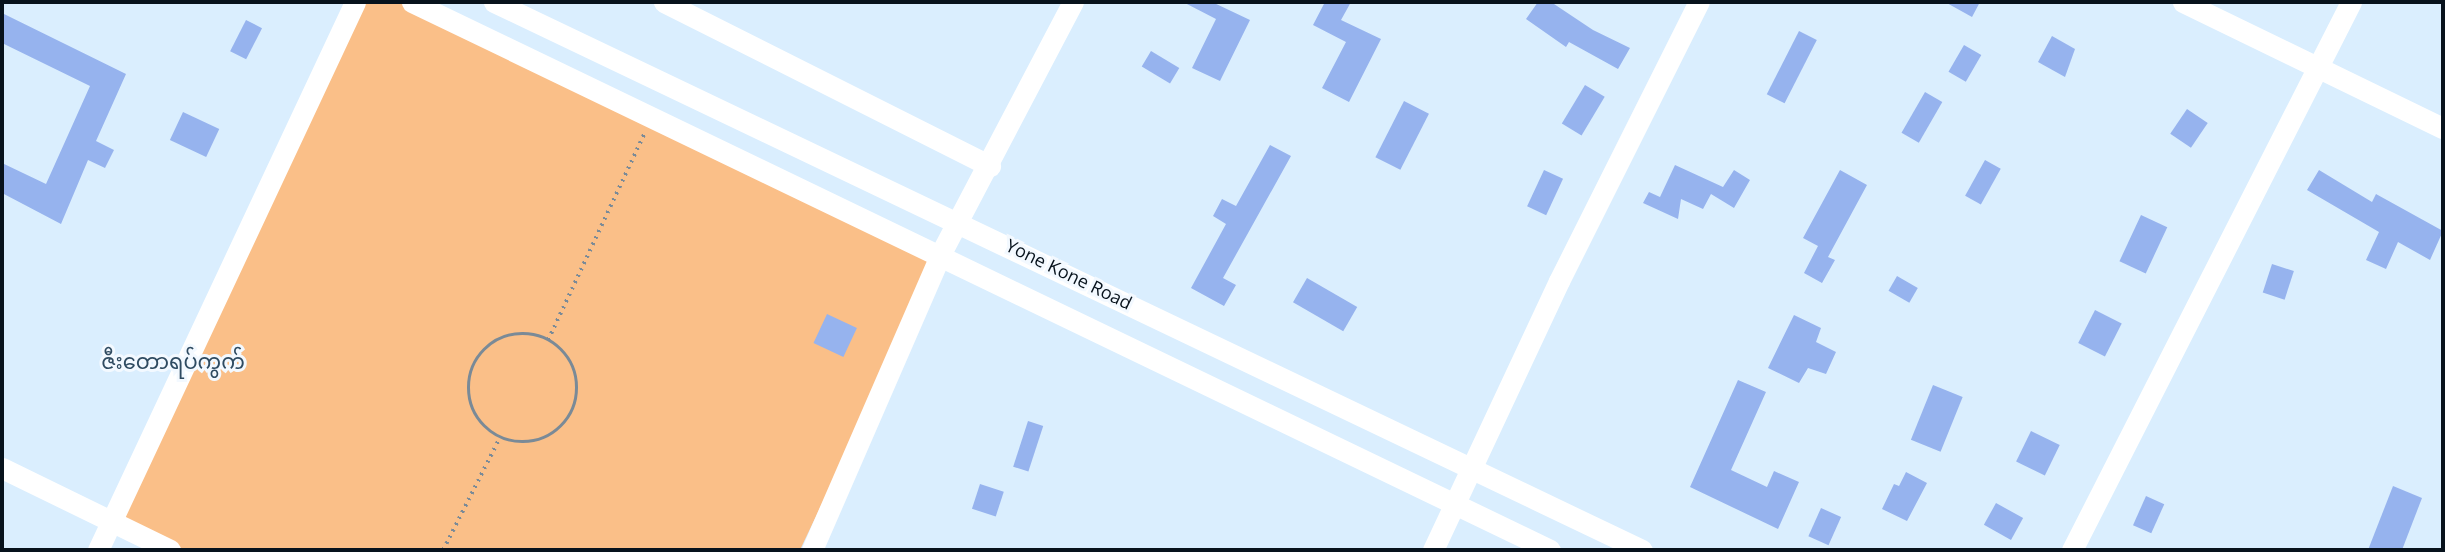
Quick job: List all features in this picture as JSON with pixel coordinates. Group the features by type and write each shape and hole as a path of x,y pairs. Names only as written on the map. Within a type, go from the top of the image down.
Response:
{"street":[{"path":"98,550 355,2"},
{"path":"412,2 1550,550"},
{"name":"Yone Kone Road","path":"494,2 958,219 1642,550"},
{"path":"664,2 990,166"},
{"path":"812,550 940,255 990,166 1073,2"},
{"path":"1433,550 1559,281 1699,2"},
{"path":"2183,2 2443,128"},
{"path":"2072,550 2351,2"},
{"path":"1253,406 1271,372"},
{"path":"2,468 170,550"}],"path":[{"path":"548,340 653,117"},
{"path":"531,335 548,340 562,351 575,374 573,409 558,430 542,439 525,442 500,437 480,421 472,405 469,387 476,361 504,338 531,335"},
{"path":"443,550 500,437"}],"shaded area":[{"path":"355,2 413,2 940,255 800,550 170,550 113,522"}],"building":[{"path":"1183,2 1212,2 1250,20 1220,81 1192,68 1216,19"},
{"path":"1325,2 1351,2 1341,20 1381,39 1349,102 1322,88 1346,42 1313,25"},
{"path":"1538,2 1551,2 1593,30 1630,48 1618,69 1569,42 1566,47 1526,19"},
{"path":"1945,2 1980,2 1972,17"},
{"path":"2,13 126,74 96,141 114,150 105,168 88,160 61,224 2,193 2,163 46,184 90,86 2,43"},
{"path":"246,20 262,28 246,59 230,51"},
{"path":"1799,31 1817,40 1785,103 1767,94"},
{"path":"2052,36 2075,49 2065,77 2038,62"},
{"path":"1964,45 1981,55 1966,82 1948,72"},
{"path":"1151,51 1179,68 1170,83 1142,66"},
{"path":"1585,85 1605,97 1582,135 1562,124"},
{"path":"1925,92 1942,102 1919,143 1902,133"},
{"path":"1404,101 1429,114 1400,170 1375,157"},
{"path":"2187,109 2208,123 2191,148 2170,134"},
{"path":"183,112 219,129 206,157 170,140"},
{"path":"1270,145 1291,156 1223,278 1236,285 1224,306 1191,288 1226,224 1213,216 1222,199 1236,206"},
{"path":"1985,160 2001,169 1981,205 1965,196"},
{"path":"1675,165 1723,187 1734,170 1750,180 1734,208 1711,194 1703,209 1681,199 1678,219 1643,203 1649,192 1660,197"},
{"path":"1544,170 1563,179 1546,215 1527,206"},
{"path":"1840,170 1867,185 1828,257 1835,260 1822,283 1804,273 1818,246 1803,238"},
{"path":"2319,170 2372,202 2376,194 2443,231 2430,260 2398,242 2386,269 2366,260 2379,232 2307,190"},
{"path":"2141,215 2167,227 2146,273 2119,261"},
{"path":"2272,264 2294,271 2285,300 2263,293"},
{"path":"1897,276 1918,288 1909,303 1888,291"},
{"path":"1307,278 1357,307 1343,331 1293,302"},
{"path":"2095,310 2122,324 2105,357 2078,343"},
{"path":"827,314 857,328 843,357 813,343"},
{"path":"1794,315 1821,328 1816,342 1836,352 1826,374 1808,368 1799,383 1768,368"},
{"path":"1738,380 1766,392 1731,470 1767,487 1774,471 1799,482 1778,529 1690,487"},
{"path":"1933,385 1963,397 1941,452 1911,440"},
{"path":"1028,421 1043,426 1028,472 1013,467"},
{"path":"2031,431 2060,445 2045,476 2016,462"},
{"path":"1906,472 1927,483 1907,521 1882,509 1894,484 1899,486"},
{"path":"980,484 1004,492 996,516 972,509"},
{"path":"2393,486 2422,498 2402,550 2368,550"},
{"path":"2146,496 2164,504 2151,533 2133,525"},
{"path":"1996,503 2023,518 2011,540 1984,525"},
{"path":"1821,508 1841,517 1828,545 1808,536"}],"district":[{"name":"ဇီးတောရပ်ကွက်","path":"173,361"}]}
